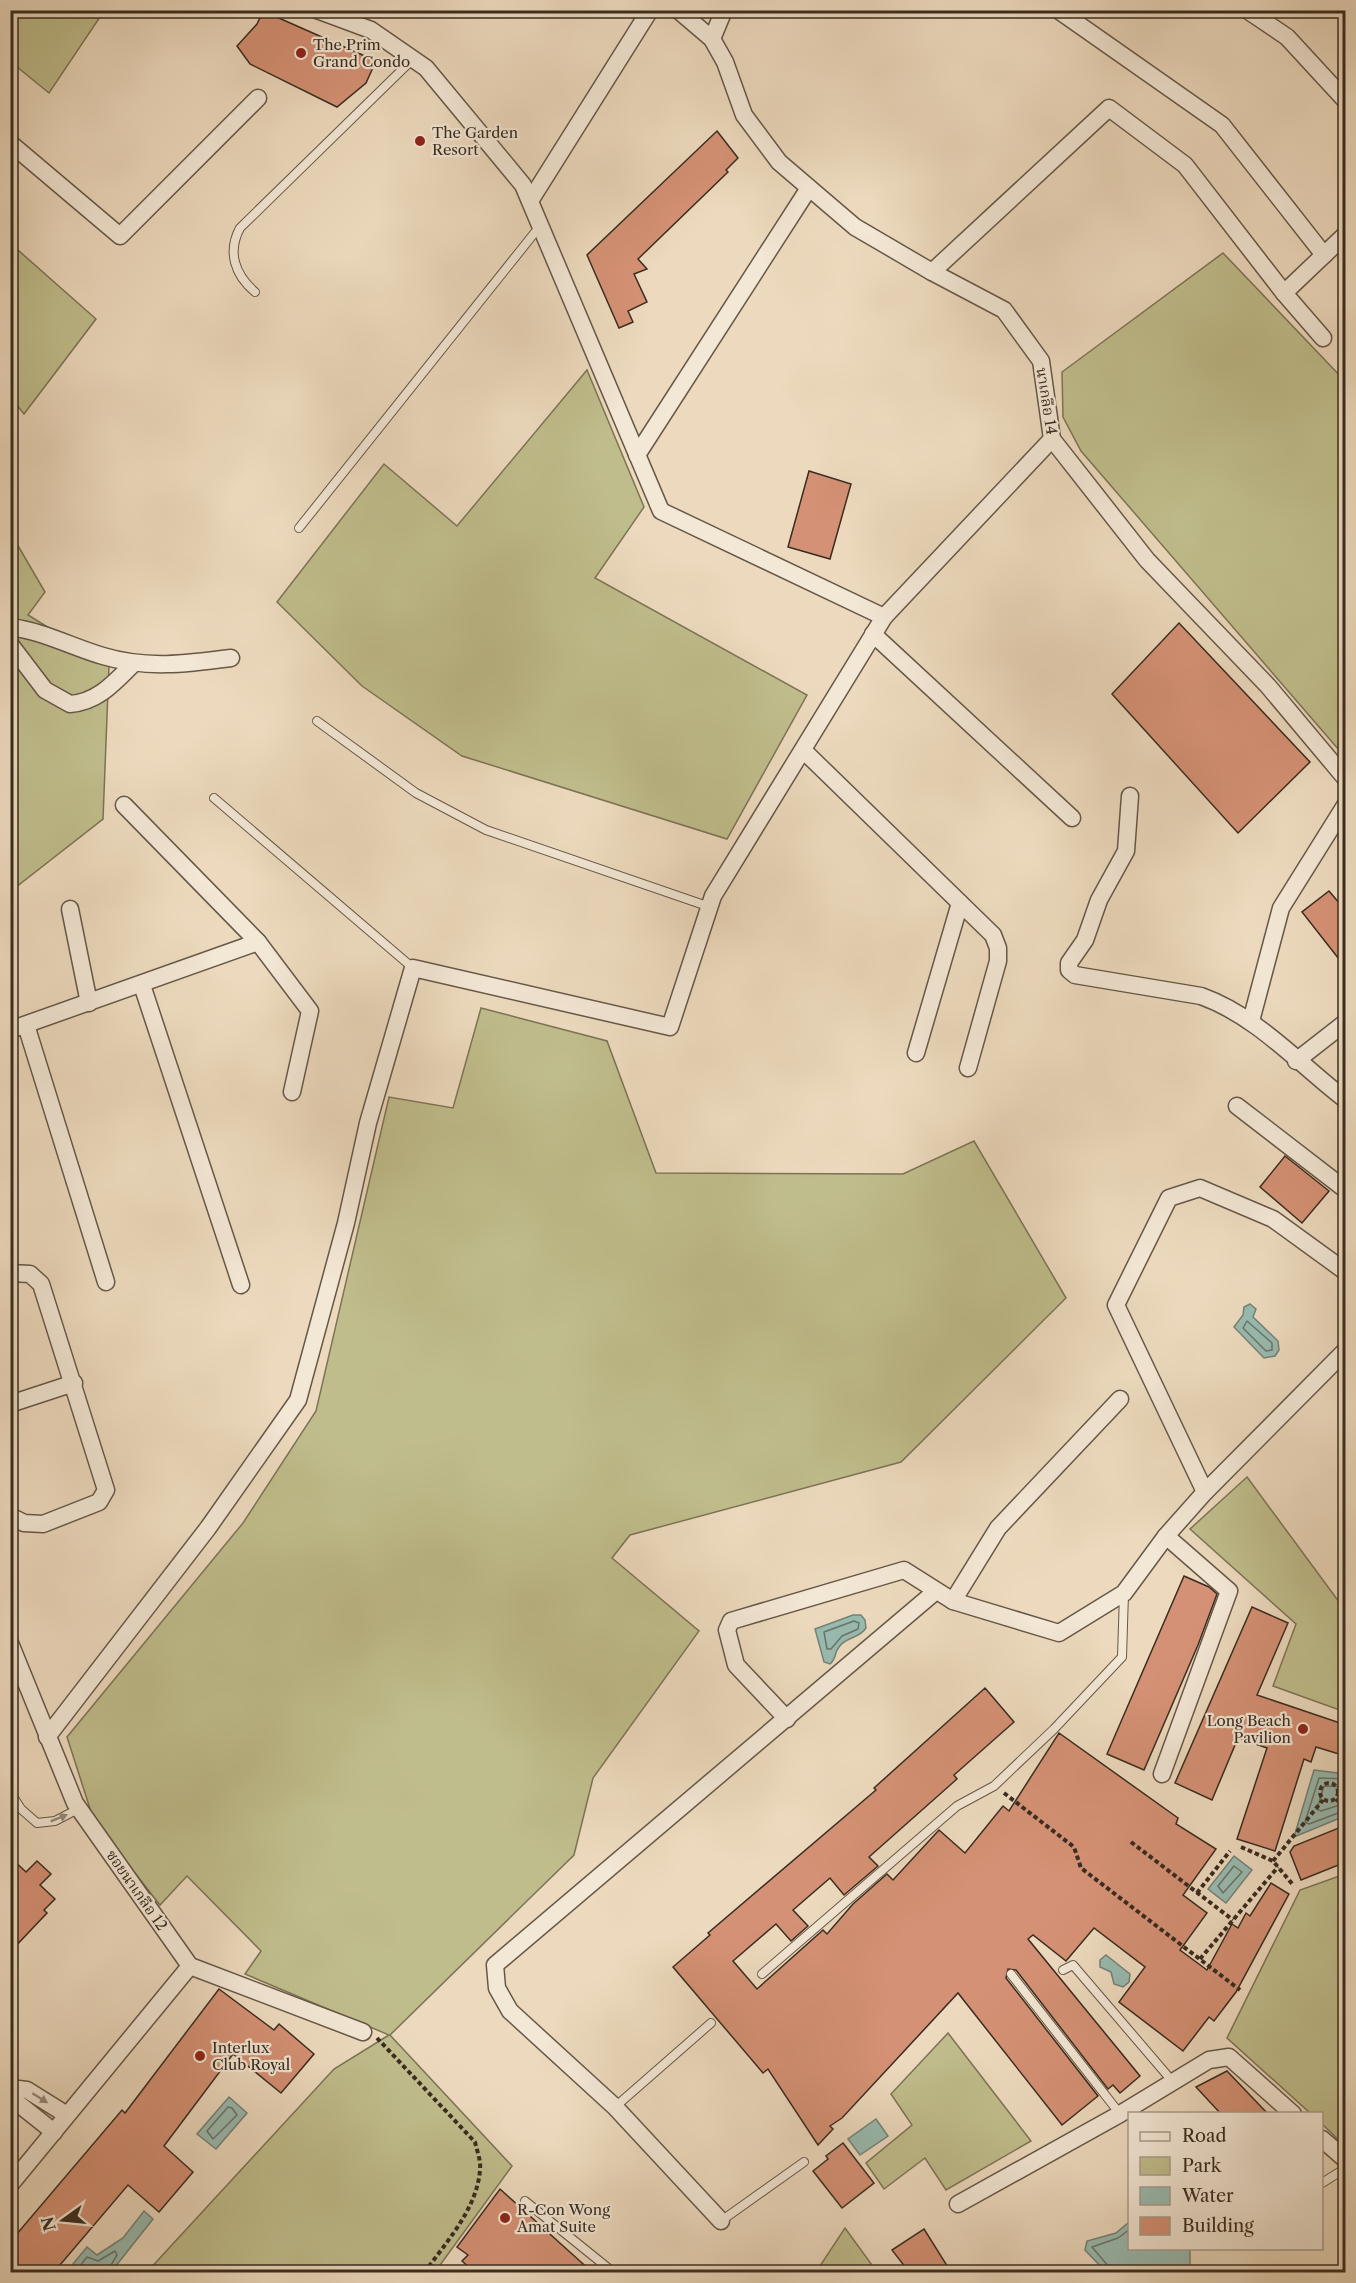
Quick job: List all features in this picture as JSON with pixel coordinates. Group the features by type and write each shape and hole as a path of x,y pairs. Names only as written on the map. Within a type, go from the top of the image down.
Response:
{"street":[{"path":"317,10 371,30 426,68 523,185 661,511 884,616"},
{"path":"530,201 651,10"},
{"name":"นาเกลือ 14","path":"678,10 712,39 725,62 744,115 779,162 855,227 932,272 1004,310 1011,318 1041,361 1052,439 1147,560 1268,686 1346,779"},
{"path":"712,39 724,10"},
{"path":"1058,10 1222,125 1324,255"},
{"path":"1247,10 1287,37 1346,101"},
{"path":"10,142 120,236 258,98"},
{"path":"932,272 1109,108 1185,165 1284,293 1323,338"},
{"path":"637,455 809,188"},
{"path":"1284,293 1346,234"},
{"path":"47,1737 208,1528 298,1400 346,1223 368,1124 413,968 670,1027 714,896 884,616 1052,439"},
{"path":"10,627 36,632 102,656 134,663 156,666 231,658"},
{"path":"873,634 1072,818"},
{"path":"10,644 45,690 70,704 95,698 112,686 134,663"},
{"path":"803,750 993,935 998,948 998,961 968,1068"},
{"path":"1130,796 1126,851 1099,900 1092,926 1069,963 1069,970 1075,975 1201,996 1219,1003 1251,1021 1346,1100"},
{"path":"1251,1021 1281,908 1346,804"},
{"path":"124,805 258,942 310,1011 292,1092"},
{"path":"916,1053 960,903"},
{"path":"70,909 89,1003"},
{"path":"106,1282 18,1028 258,942"},
{"path":"142,985 241,1285"},
{"path":"1296,1060 1346,1022"},
{"path":"1237,1106 1346,1190"},
{"path":"1205,1492 1116,1305 1169,1198 1200,1188 1273,1219 1346,1272"},
{"path":"10,1273 30,1274 41,1284 106,1490 104,1498 90,1506 43,1524 24,1523 10,1516"},
{"path":"787,1719 736,1665 727,1630 731,1621 897,1570 904,1570 953,1600 1059,1633 1124,1593 1166,1536 1205,1492 1346,1350"},
{"path":"10,1404 74,1383"},
{"path":"953,1600 998,1528 1120,1399"},
{"path":"1162,1774 1229,1591 1166,1536"},
{"path":"721,2221 615,2108 510,2010 497,1988 495,1965 936,1591"},
{"name":"ซอยนาเกลือ 12","path":"10,1643 47,1737 80,1808 190,1966"},
{"path":"10,2185 190,1966 363,2032"},
{"path":"958,2204 1120,2114 1209,2060 1229,2057 1291,2112"},
{"path":"10,2088 27,2090 68,2115"},
{"path":"10,2097 54,2132"},
{"path":"1323,2140 1346,2160"}],"lane":[{"path":"255,292 244,283 235,267 233,246 240,228 413,59"},
{"path":"299,528 540,226"},
{"path":"317,721 416,793 486,830 710,907"},
{"path":"214,798 413,968"},
{"path":"762,1974 957,1806 994,1786 1054,1729 1122,1657 1124,1593"},
{"path":"10,1792 21,1809 37,1823 55,1821 80,1808"},
{"path":"1063,1970 1073,1965 1173,2082"},
{"path":"1011,1974 1120,2114"},
{"path":"615,2108 711,2023"},
{"path":"721,2221 804,2162"},
{"path":"1323,2182 1346,2168"},
{"path":"525,2200 613,2272"}],"path":[{"path":"1331,1782 1336,1786 1338,1792 1336,1799 1330,1802 1323,1800 1319,1795 1324,1783 1331,1782"},
{"path":"994,1786 1074,1847 1081,1868 1240,1990"},
{"path":"1336,1799 1346,1809"},
{"path":"1273,1861 1323,1800"},
{"path":"1131,1842 1233,1920"},
{"path":"1241,1847 1273,1861 1294,1886"},
{"path":"1197,1893 1230,1851"},
{"path":"1200,1959 1278,1867"},
{"path":"363,2032 373,2035 382,2043 474,2142 480,2161 480,2170 468,2207 453,2236 425,2272"}],"green space":[{"path":"10,11 104,11 49,93 11,62"},
{"path":"10,243 96,319 24,414 11,398"},
{"path":"1223,253 1345,381 1345,757 1081,451 1063,417 1062,372"},
{"path":"587,370 644,507 595,578 807,695 727,839 462,756 362,686 277,602 384,464 457,526"},
{"path":"10,532 45,592 28,615 109,665 103,819 11,891"},
{"path":"481,1008 607,1041 656,1173 903,1174 974,1141 1066,1298 901,1462 630,1535 612,1558 699,1631 593,1778 574,1855 390,2035 512,2166 435,2272 147,2272 334,2069 389,2035 245,1974 261,1951 187,1876 160,1905 94,1821 67,1737 243,1523 316,1411 389,1097 453,1108"},
{"path":"1247,1477 1345,1610 1345,1712 1273,1686 1296,1624 1190,1529"},
{"path":"1346,1874 1345,2146 1323,2125 1323,2112 1309,2112 1227,2038 1300,1890"},
{"path":"948,2033 1031,2141 946,2190 925,2158 884,2189 866,2163 912,2125 891,2094"},
{"path":"845,2228 877,2272 816,2272"}],"water":[{"path":"1250,1304 1256,1309 1253,1317 1278,1341 1279,1350 1275,1356 1264,1358 1234,1327 1243,1315 1244,1307"},
{"path":"853,1615 861,1615 865,1620 866,1628 837,1649 834,1660 830,1664 824,1662 815,1629"},
{"path":"1314,1770 1345,1774 1345,1816 1294,1837"},
{"path":"1234,1856 1252,1870 1226,1903 1208,1889"},
{"path":"1106,1955 1130,1974 1129,1982 1123,1987 1114,1984 1111,1972 1100,1967 1100,1960"},
{"path":"229,2097 247,2113 216,2149 197,2134"},
{"path":"876,2119 888,2136 860,2155 848,2139"},
{"path":"144,2211 153,2219 111,2272 72,2272 68,2270 87,2247 97,2255 123,2238"},
{"path":"1128,2223 1128,2250 1190,2250 1190,2272 1137,2272 1134,2269 1128,2272 1106,2272 1085,2250 1087,2241 1116,2233"}],"building":[{"name":"The Prim Grand Condo","path":"263,11 376,61 366,83 337,107 250,64 237,46 257,24"},
{"path":"717,131 738,158 726,170 728,172 638,259 647,269 634,274 647,302 628,311 633,322 619,328 587,255"},
{"path":"809,471 851,484 830,559 788,547"},
{"path":"1179,623 1310,762 1238,833 1112,694"},
{"path":"1329,891 1346,911 1346,968 1302,912"},
{"path":"1285,1156 1329,1191 1302,1223 1260,1187"},
{"path":"1184,1576 1209,1587 1217,1594 1198,1645 1144,1770 1107,1754"},
{"path":"1252,1607 1288,1623 1257,1695 1346,1725 1339,1754 1316,1747 1311,1762 1304,1759 1275,1851 1237,1839 1267,1748 1238,1738 1212,1800 1175,1783"},
{"path":"985,1688 1014,1722 954,1775 957,1779 869,1857 878,1866 844,1895 830,1878 793,1910 808,1926 791,1941 776,1924 733,1961 757,1989 823,1930 827,1934 853,1904 887,1874 893,1880 939,1830 965,1853 1003,1806 1009,1811 1059,1733 1178,1818 1176,1824 1216,1849 1183,1895 1207,1913 1180,1950 1207,1970 1232,1924 1238,1928 1246,1913 1250,1916 1271,1883 1289,1894 1236,1992 1214,2021 1209,2017 1183,2051 1119,2002 1145,1967 1094,1928 1066,1961 1033,1935 1028,1939 1140,2076 1120,2093 1113,2085 1108,2089 1016,1970 1008,1969 1006,1978 1098,2096 1062,2125 958,1993 842,2118 830,2126 833,2129 818,2145 768,2069 763,2073 673,1967 710,1935 708,1933 876,1790 874,1788"},
{"path":"1346,1825 1346,1862 1301,1880 1290,1852 1294,1846"},
{"path":"10,1857 26,1872 37,1861 51,1874 40,1885 55,1899 44,1910 47,1913 10,1952"},
{"path":"219,1989 274,2030 279,2024 314,2054 281,2093 233,2054 164,2146 193,2172 159,2212 128,2185 54,2272 10,2272 10,2242 122,2110 125,2113"},
{"path":"1227,2071 1266,2112 1219,2112 1196,2087"},
{"path":"843,2143 874,2183 842,2208 813,2171 828,2159 826,2156"},
{"name":"R-Con Wong Amat Suite","path":"500,2189 592,2272 474,2272 462,2261 468,2255 457,2247"},
{"path":"924,2229 951,2272 909,2272 892,2250"}],"place":[{"name":"The Prim Grand Condo","path":"301,53"},
{"name":"The Garden Resort","path":"420,141"},
{"name":"Long Beach Pavilion","path":"1303,1729"},
{"name":"Interlux Club Royal","path":"200,2056"},
{"name":"R-Con Wong Amat Suite","path":"505,2218"}]}
